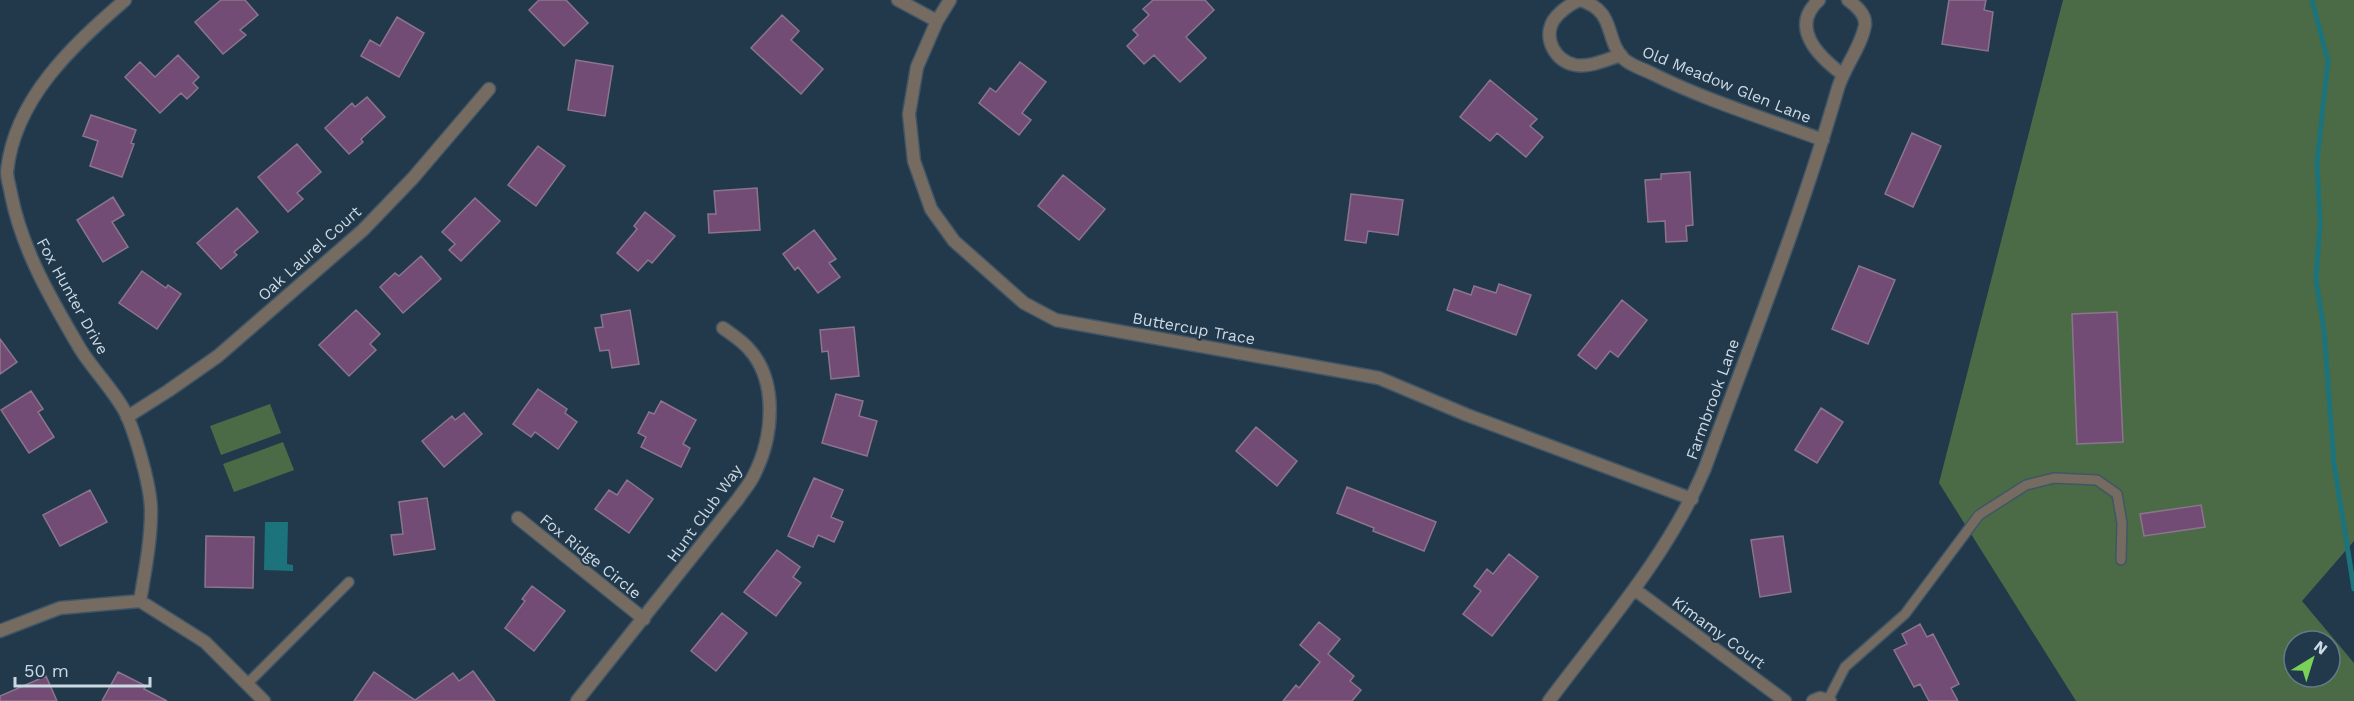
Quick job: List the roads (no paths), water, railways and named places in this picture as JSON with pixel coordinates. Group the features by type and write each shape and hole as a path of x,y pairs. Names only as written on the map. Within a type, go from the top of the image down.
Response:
{"street":[{"name":"Fox Hunter Drive","path":"125,0 54,68 28,106 14,142 7,174 17,224 37,271 80,349 127,417 143,470 151,509 148,552 140,601"},
{"path":"898,0 937,21"},
{"name":"Buttercup Trace","path":"950,0 937,21 917,68 909,114 914,161 931,208 954,241 1024,303 1056,320 1379,378 1467,415 1692,499"},
{"name":"Old Meadow Glen Lane","path":"1621,55 1577,66 1564,62 1556,55 1551,42 1552,24 1569,6 1579,0 1589,3 1604,15 1625,60 1666,81 1823,141"},
{"path":"1819,0 1809,8 1804,21 1806,34 1826,62 1842,74"},
{"name":"Farmbrook Lane","path":"1549,701 1669,540 1692,499 1823,141 1842,74 1866,23 1860,10 1848,0"},
{"name":"Oak Laurel Court","path":"127,417 218,356 363,230 413,178 489,89"},
{"name":"Hunt Club Way","path":"578,701 754,476 764,450 770,411 766,377 749,348 723,328"},
{"name":"Fox Ridge Circle","path":"518,518 644,619"},
{"name":"Kimamy Court","path":"1634,589 1785,701"},
{"path":"0,631 60,608 140,601 205,642 264,701"},
{"path":"1813,701 1820,698 1829,701"}],"lane":[{"path":"1829,701 1845,667 1905,614 1979,515 2026,484 2054,478 2097,480 2117,494 2122,523 2121,560"},
{"path":"247,684 349,582"}],"waterway":[{"path":"2312,0 2328,61 2317,161 2320,223 2316,280 2324,330 2334,464 2354,589"}]}
